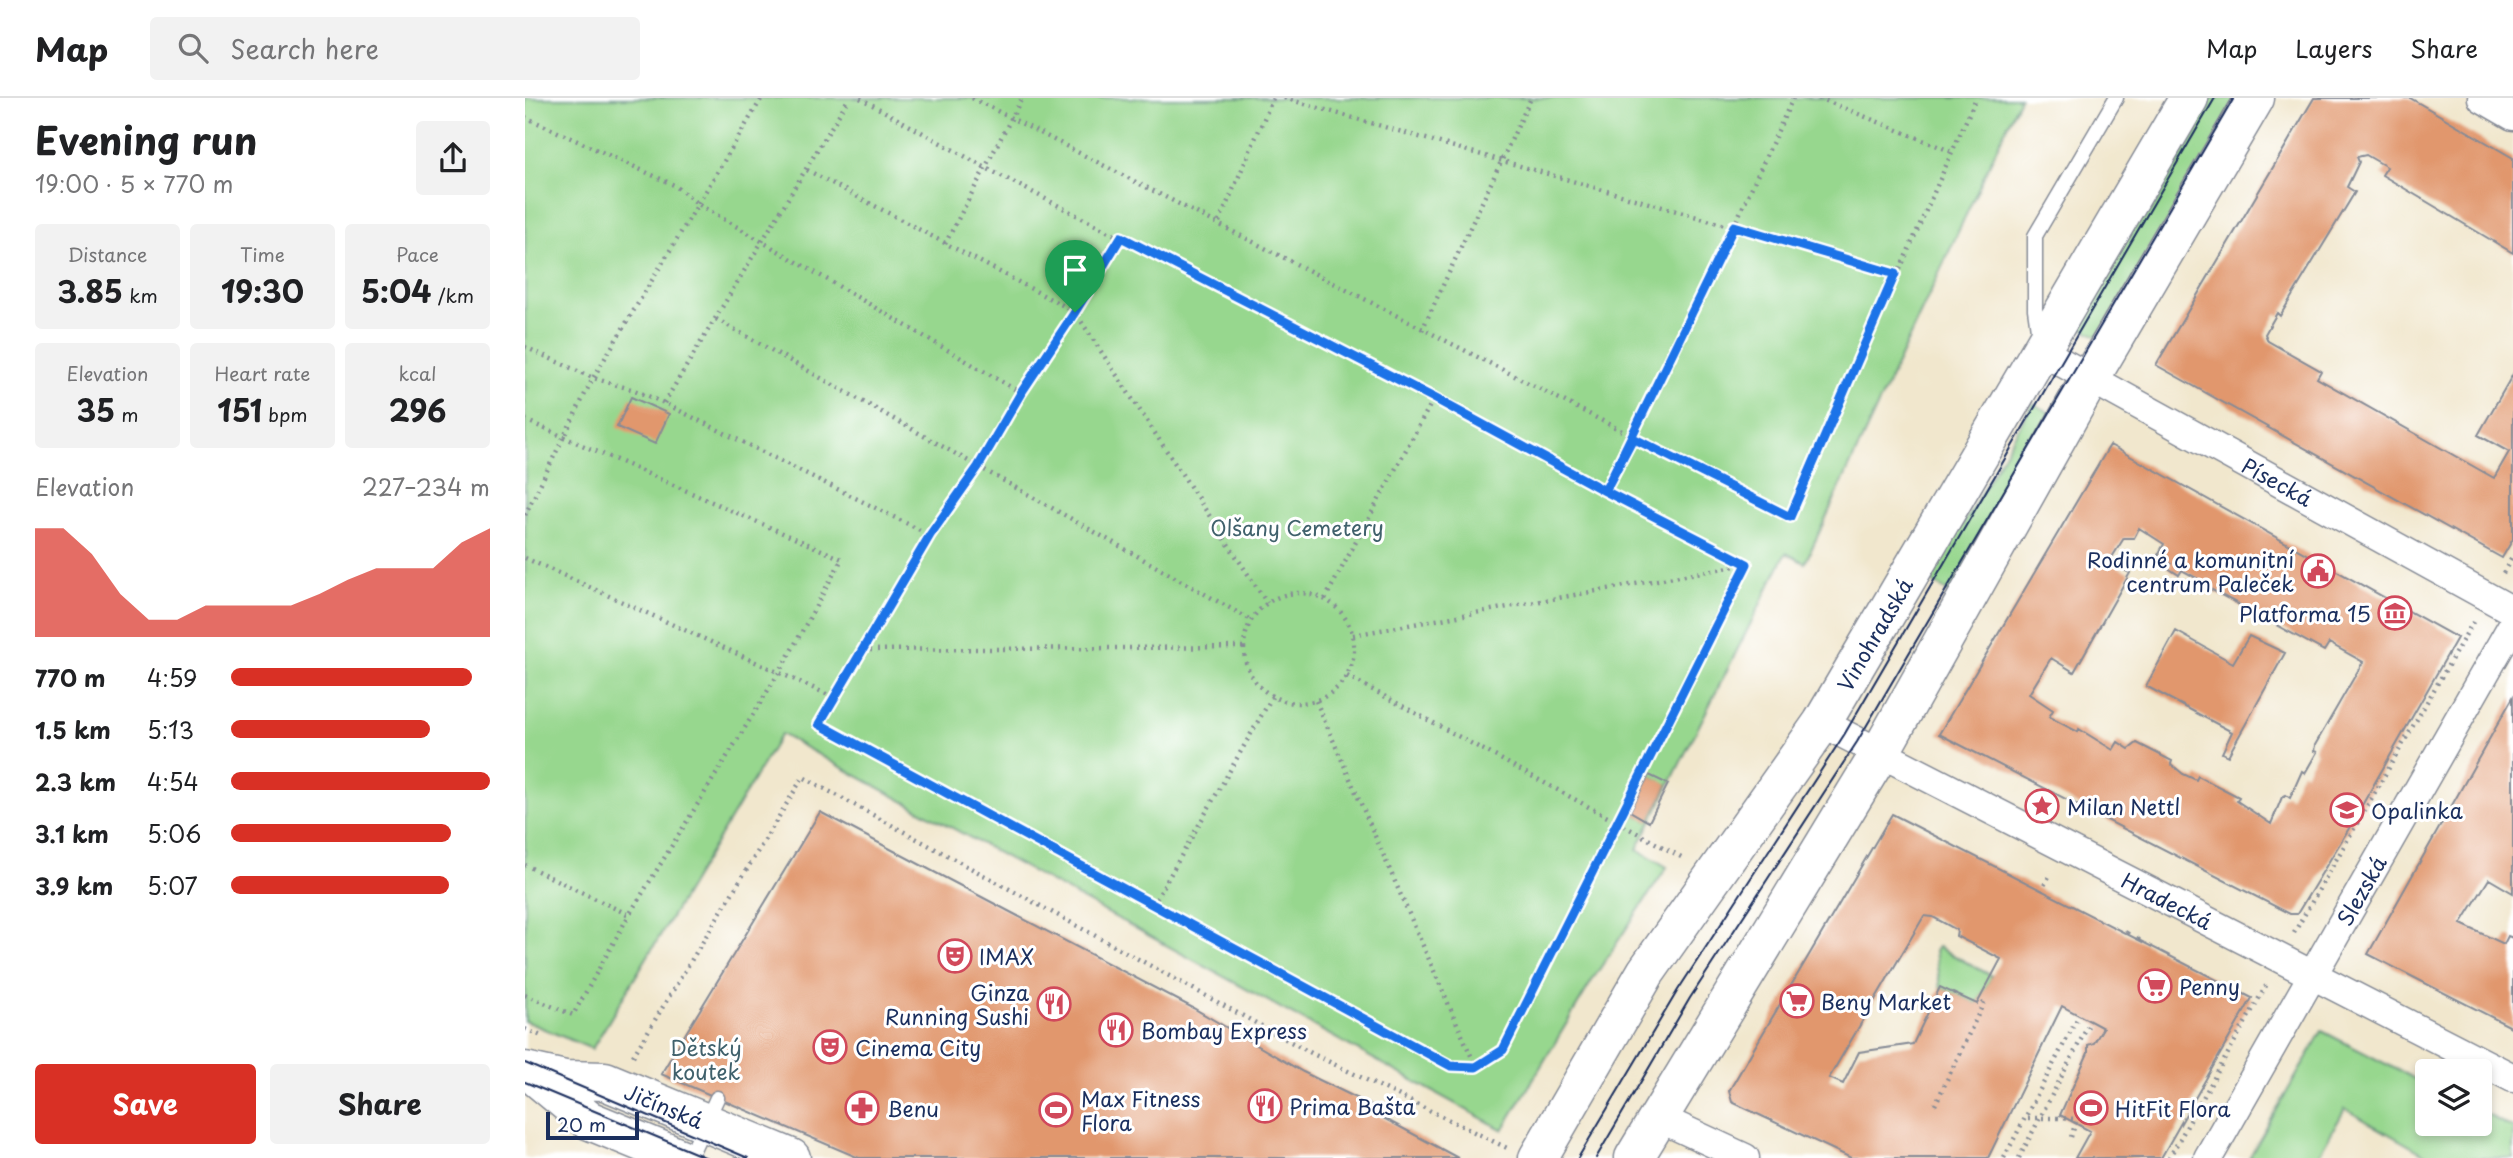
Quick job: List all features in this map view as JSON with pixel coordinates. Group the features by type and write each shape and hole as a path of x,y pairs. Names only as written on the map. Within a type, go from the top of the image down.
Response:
{"main road":[{"name":"Vinohradská","path":"1525,1154 1646,972 1822,723 2189,98"},
{"path":"1633,1158 1880,753 2091,377 2255,98"},
{"name":"Jičínská","path":"528,1081 605,1081 712,1110 791,1158"},
{"name":"Jičínská","path":"528,1081 588,1120 680,1158"}],"street":[{"path":"2482,98 2513,116"},
{"name":"Písecká","path":"2041,351 2513,611"},
{"name":"Slezská","path":"2208,1158 2513,624"},
{"name":"Hradecká","path":"1822,723 2513,1077"},
{"path":"1657,1117 1745,1158"}],"lane":[{"path":"2041,351 2035,309 2035,236 2116,98"},
{"path":"689,1158 712,1110"}],"path":[{"path":"525,515 593,378 762,98"},
{"path":"664,403 849,98"},
{"path":"859,98 1747,564"},
{"path":"972,98 1219,222 1422,331 1790,517 1895,274 1976,98"},
{"path":"945,244 1022,98"},
{"path":"1219,222 1273,98"},
{"path":"1284,98 1895,274"},
{"path":"1422,331 1531,98"},
{"path":"1605,491 1633,438 1793,98"},
{"path":"1819,98 1950,151"},
{"path":"525,117 674,185 698,204 1021,393"},
{"path":"807,170 1075,312 1267,603"},
{"path":"1121,237 1021,393 978,467 930,535 819,724 1451,1066 1476,1067 1503,1050 1616,820 1747,564"},
{"path":"716,319 1251,620"},
{"path":"525,347 593,378 634,390 664,403 930,535"},
{"path":"1325,599 1434,398"},
{"path":"525,420 842,559 780,671 629,915 573,1015 525,995"},
{"path":"2169,1158 2255,1008 2280,958 2466,638 2485,595 2513,556"},
{"path":"525,558 833,697"},
{"path":"1353,635 1747,564"},
{"path":"1296,593 1325,599 1338,607 1353,635 1353,663 1339,687 1317,701 1287,702 1272,697 1251,676 1244,647 1251,620 1267,603 1296,593"},
{"path":"863,650 1244,647"},
{"path":"1347,676 1689,861"},
{"path":"1153,905 1272,697"},
{"path":"1317,701 1476,1067"},
{"path":"631,1059 803,777 1313,1054 1525,1154"},
{"path":"525,865 629,915"},
{"path":"2138,939 2142,934"},
{"path":"1935,1105 1985,1000"},
{"path":"2004,1158 2077,1019"},
{"path":"2019,1158 2088,1026"},
{"path":"2071,1138 2085,1095"},
{"path":"2026,1118 2077,1119"}],"green space":[{"name":"Olšany Cemetery","path":"525,98 2020,98 1805,563 1786,553 1637,849 1667,867 1593,979 1503,1130 781,734 592,1049 525,1021","holes":["1649,775 1668,785 1648,821 1630,811"]},
{"path":"2209,98 2243,98 2100,338 2075,324"},
{"path":"2033,403 2055,416 1952,594 1930,581"},
{"path":"1938,947 1992,976 1977,1004 1940,987 1935,951"},
{"path":"2322,1031 2415,1079 2415,1136 2492,1136 2492,1117 2513,1128 2513,1158 2431,1158 2345,1109 2317,1158 2249,1158"}],"building":[{"path":"2314,98 2410,98 2513,158 2513,253 2382,175 2387,167 2366,155 2357,157 2359,162 2347,187 2355,192 2280,316 2277,313 2265,334 2268,341 2321,371 2317,378 2494,478 2509,452 2478,435 2513,374 2513,539 2502,558 2156,365"},
{"path":"631,397 669,414 655,444 617,427"},
{"path":"2110,445 2457,638 2297,914 2290,914 1939,734","holes":["2139,528 2164,544 2158,555 2171,564 2168,568 2179,575 2182,570 2202,581 2201,584 2324,651 2329,643 2363,662 2315,745 2314,751 2317,752 2305,773 2302,771 2290,798 2286,795 2282,797 2271,824 2237,801 2239,797 2198,776 2196,780 2183,774 2171,764 2172,761 2137,743 2129,749 2118,742 2113,750 2079,729 2078,732 2049,717 2053,710 2029,694 2051,658 2074,672 2130,573 2109,562 2124,538 2134,538"]},
{"path":"2176,631 2233,663 2249,636 2285,653 2228,756 2222,753 2232,732 2146,686"},
{"path":"2513,697 2513,893 2489,879 2461,924 2504,944 2508,936 2513,938 2513,1028 2368,954"},
{"path":"1649,775 1668,784 1649,822 1630,811"},
{"path":"820,812 1193,1008 1303,1072 1377,1108 1374,1113 1458,1158 859,1158 661,1074"},
{"path":"1892,814 2252,998 2161,1158 2075,1158 2090,1131 2060,1115 2088,1053 2088,1045 2094,1043 2103,1028 2062,1006 1988,1158 1851,1158 1732,1102 1729,1091","holes":["1924,916 1933,917 1957,930 1956,936 2001,959 1977,1004 1940,987 1913,1044 1859,1052 1843,1084 1829,1078"]}],"tram line":[{"path":"1578,1158 1678,990 1844,735 2215,98"},
{"path":"1596,1158 1690,998 1857,742 2234,98"},
{"path":"525,1063 748,1158"},
{"path":"525,1082 707,1158"}],"place":[{"name":"Rodinné a komunitní centrum Paleček","path":"2318,571"},
{"name":"Platforma 15","path":"2395,613"},
{"name":"Milan Nettl","path":"2042,806"},
{"name":"Opalinka","path":"2347,810"},
{"name":"IMAX","path":"955,956"},
{"name":"Penny","path":"2155,986"},
{"name":"Beny Market","path":"1797,1001"},
{"name":"Ginza Running Sushi","path":"1054,1004"},
{"name":"Bombay Express","path":"1116,1030"},
{"name":"Cinema City","path":"830,1047"},
{"name":"Prima Bašta","path":"1265,1106"},
{"name":"Benu","path":"862,1108"},
{"name":"HitFit Flora","path":"2091,1108"},
{"name":"Max Fitness Flora","path":"1056,1110"}],"route":[{"path":"1075,312 1021,393 978,467 930,535 819,724 1451,1066 1476,1067 1503,1050 1616,820 1747,564 1605,491 1616,465 1633,438 1790,517 1895,274 1734,226 1633,438 1616,465 1605,491 1434,398 1121,237 1075,312"}],"park label":[{"name":"Dětský koutek","path":"706,1059"}]}
